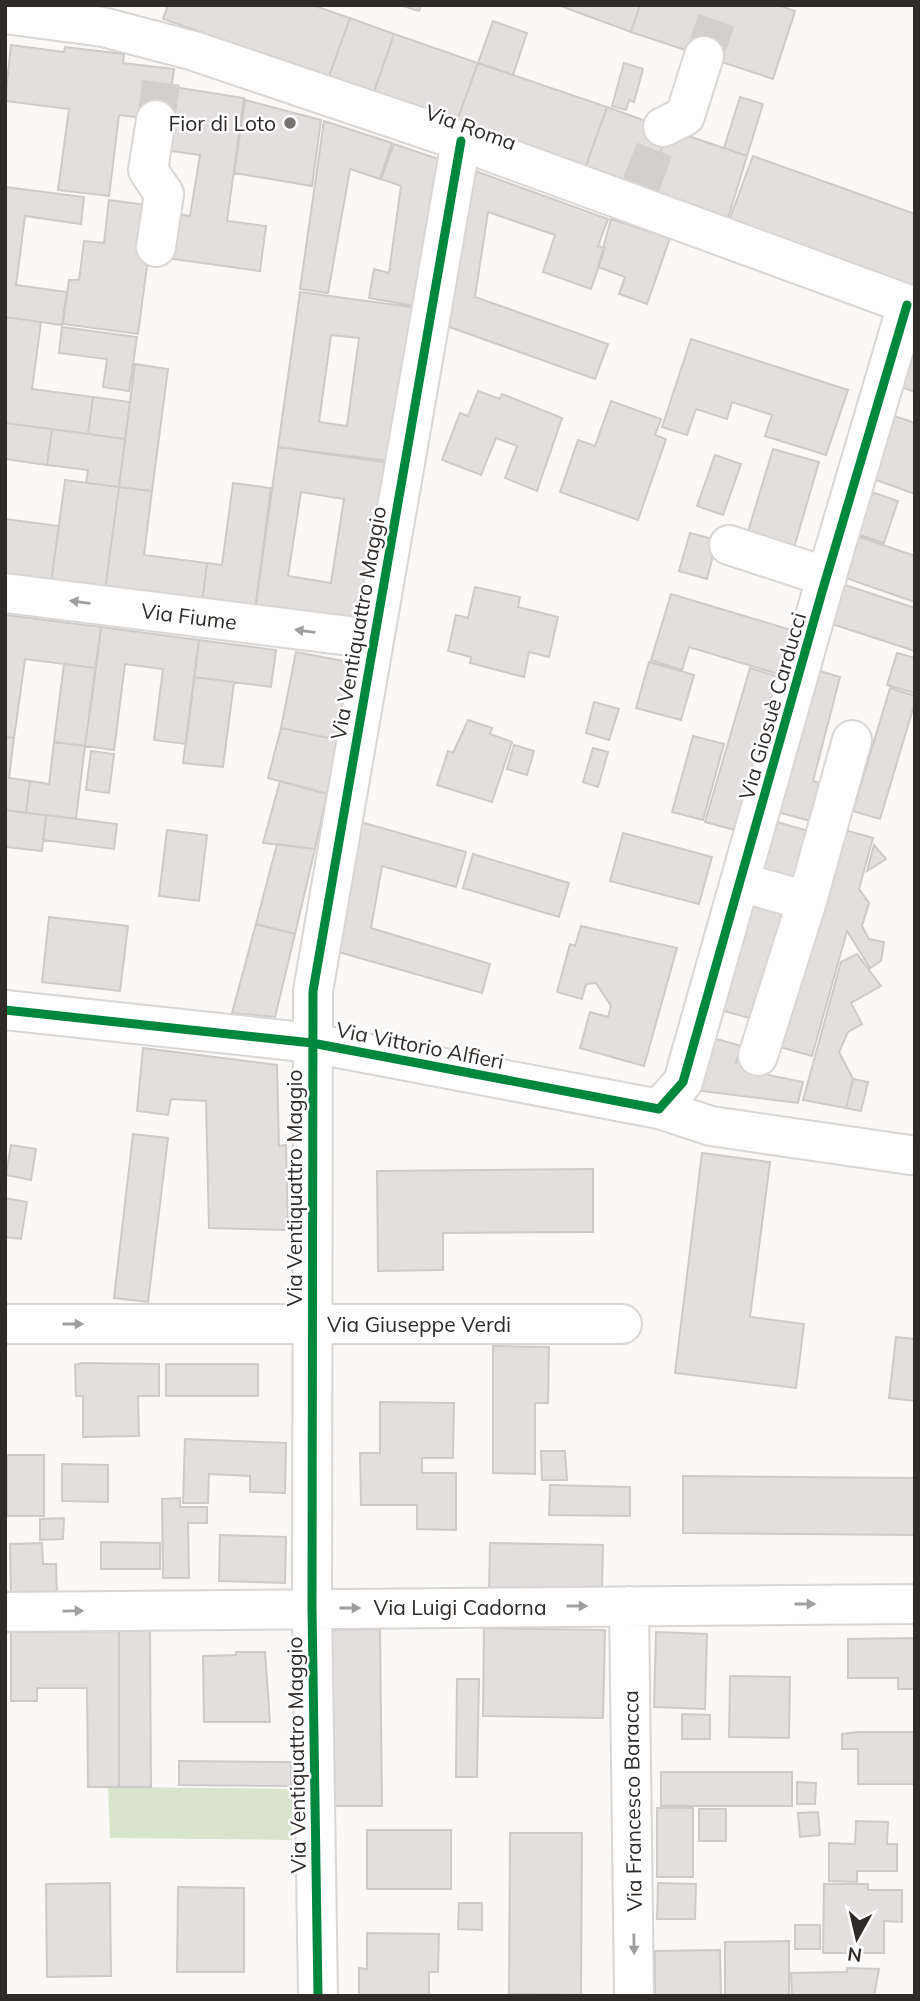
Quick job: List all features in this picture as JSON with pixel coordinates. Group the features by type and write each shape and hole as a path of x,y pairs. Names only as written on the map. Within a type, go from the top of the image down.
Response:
{"street":[{"name":"Via Roma","path":"5,14 103,27 166,55 638,195 911,306"},
{"path":"663,127 685,116 704,56"},
{"path":"156,120 148,170 164,194 156,247"},
{"name":"Via Ventiquattro Maggio","path":"318,1996 312,1608 313,991 461,141"},
{"name":"Via Giosuè Carducci","path":"659,1109 683,1082 827,577 911,306"},
{"path":"729,545 827,577"},
{"name":"Via Fiume","path":"5,593 373,639"},
{"path":"758,1056 807,901 852,740"},
{"path":"740,882 807,901"},
{"name":"Via Vittorio Alfieri","path":"5,1010 312,1043 659,1109 710,1126 910,1155"},
{"name":"Via Giuseppe Verdi","path":"5,1324 622,1324"},
{"name":"Via Luigi Cadorna","path":"5,1612 915,1604"},
{"name":"Via Francesco Baracca","path":"629,1606 634,1996"}],"green space":[{"path":"108,1787 293,1789 292,1840 110,1838"}],"building":[{"path":"168,5 312,5 350,18 329,76 163,19"},
{"path":"400,5 421,5 419,11"},
{"path":"558,5 640,5 631,32"},
{"path":"640,5 778,5 795,11 773,79 631,32"},
{"path":"350,18 394,34 374,92 329,76"},
{"path":"493,21 527,33 513,75 478,63"},
{"path":"394,34 478,63 457,121 374,92"},
{"path":"11,45 64,52 65,47 124,54 123,63 174,69 167,121 119,115 109,196 58,190 69,109 5,101"},
{"path":"478,63 607,107 586,166 457,121"},
{"path":"624,63 643,69 634,102 629,100 626,110 612,106"},
{"path":"174,87 244,98 227,221 266,226 260,271 173,259 179,214 190,216 200,155 164,150"},
{"path":"740,97 763,104 747,156 724,148"},
{"path":"245,100 321,120 312,186 234,173"},
{"path":"607,107 668,129 648,188 586,166"},
{"path":"324,121 392,143 380,179 350,169 328,293 300,289"},
{"path":"668,129 747,156 728,218 648,188"},
{"path":"394,144 441,160 415,306 369,298 374,269 389,273 401,186 381,179"},
{"path":"753,156 915,214 915,288 729,221"},
{"path":"467,168 608,219 598,246 605,248 591,289 543,272 555,235 488,212 475,297 608,344 595,379 441,324"},
{"path":"5,187 84,197 81,224 25,216 16,285 67,292 62,325 5,317"},
{"path":"109,200 155,206 138,334 63,324 69,280 79,280 84,241 104,243"},
{"path":"611,219 670,238 647,304 619,294 625,277 598,267"},
{"path":"300,292 412,307 389,461 278,447","holes":["331,335 359,338 347,426 319,422"]},
{"path":"5,317 41,322 32,389 93,397 88,434 5,423"},
{"path":"62,327 137,337 129,391 103,387 107,359 59,353"},
{"path":"915,336 915,392 898,386"},
{"path":"691,339 848,390 826,455 765,436 772,415 732,402 727,419 696,409 687,435 662,427"},
{"path":"135,364 168,369 152,491 119,487"},
{"path":"478,391 500,399 502,394 562,418 537,491 505,478 517,446 496,438 481,475 442,460 460,413 468,416"},
{"path":"93,397 130,402 125,439 88,434"},
{"path":"611,401 661,419 655,435 666,439 638,520 560,492 578,440 595,446"},
{"path":"891,415 915,423 915,494 868,477"},
{"path":"5,423 52,429 47,465 5,459"},
{"path":"52,429 125,439 119,487 86,483 88,470 47,465"},
{"path":"278,447 389,463 360,621 255,610","holes":["301,492 344,499 331,583 288,576"]},
{"path":"773,449 819,462 793,551 746,538"},
{"path":"715,455 741,464 723,515 697,506"},
{"path":"65,480 119,487 105,590 51,583"},
{"path":"233,483 271,488 255,610 202,603 207,563 222,565"},
{"path":"119,487 152,491 144,555 207,563 202,603 105,590"},
{"path":"866,490 898,501 884,543 851,532"},
{"path":"5,519 59,526 51,583 5,577"},
{"path":"690,533 717,540 707,579 679,571"},
{"path":"854,535 915,556 915,602 840,576"},
{"path":"839,583 915,608 915,651 826,622"},
{"path":"475,587 520,597 518,607 558,617 549,657 529,652 524,677 470,663 471,657 448,651 456,615 468,618"},
{"path":"671,594 801,633 788,677 689,647 682,670 651,660"},
{"path":"5,615 101,627 96,668 25,659 14,738 5,737"},
{"path":"101,627 199,640 186,744 154,740 163,669 125,664 114,750 85,746"},
{"path":"199,640 276,650 271,687 194,677"},
{"path":"296,652 354,663 338,740 281,728"},
{"path":"897,653 915,658 915,693 887,685"},
{"path":"649,662 694,675 681,720 636,708"},
{"path":"64,664 96,668 85,746 54,742"},
{"path":"750,668 788,680 742,832 705,822"},
{"path":"809,668 840,677 813,781 823,784 813,822 771,810"},
{"path":"194,677 234,682 223,767 183,763"},
{"path":"890,688 915,696 915,702 880,819 853,811"},
{"path":"594,702 619,709 609,740 586,733"},
{"path":"468,720 492,728 490,734 512,742 492,802 437,785 448,751 453,753"},
{"path":"281,728 338,740 327,794 268,778"},
{"path":"693,736 724,744 703,820 672,812"},
{"path":"5,737 14,738 9,778 30,781 26,813 5,810"},
{"path":"54,742 85,746 76,819 26,813 30,781 49,784"},
{"path":"514,745 534,751 527,775 507,769"},
{"path":"593,748 608,752 598,787 583,782"},
{"path":"91,751 114,754 109,793 86,790"},
{"path":"280,781 327,794 315,849 263,843"},
{"path":"5,810 46,815 42,851 6,847 5,851"},
{"path":"46,815 117,824 114,849 43,840"},
{"path":"767,819 808,831 793,883 763,874"},
{"path":"357,821 466,852 456,887 382,866 371,928 490,964 482,993 335,951"},
{"path":"841,829 873,838 859,889 869,903 862,926 869,939 884,942 881,961 870,968 847,931 812,1056 780,1047"},
{"path":"167,830 207,835 199,901 159,896"},
{"path":"623,833 712,857 699,904 610,881"},
{"path":"277,844 315,849 295,934 256,924"},
{"path":"874,845 886,859 867,871"},
{"path":"473,854 569,883 559,917 463,888"},
{"path":"748,902 784,907 753,1019 717,1009"},
{"path":"49,917 128,926 120,991 42,982"},
{"path":"256,924 295,934 275,1017 232,1013"},
{"path":"581,926 677,948 644,1066 580,1048 590,1012 608,1017 611,1006 596,983 586,984 582,999 557,992 570,944 575,946"},
{"path":"857,954 881,986 851,1003 862,1024 848,1032 839,1052 853,1079 846,1108 803,1100 841,962"},
{"path":"706,1036 741,1046 736,1062 768,1068 768,1075 803,1082 798,1103 693,1090"},
{"path":"143,1048 277,1065 279,1146 286,1145 288,1230 209,1228 206,1101 171,1099 168,1115 137,1111"},
{"path":"853,1079 868,1082 861,1111 846,1108"},
{"path":"133,1134 168,1138 148,1302 114,1298"},
{"path":"11,1145 36,1149 31,1180 6,1175"},
{"path":"702,1153 770,1162 750,1317 804,1324 796,1388 675,1373"},
{"path":"593,1169 593,1232 443,1233 443,1270 378,1271 377,1171"},
{"path":"5,1198 27,1202 21,1239 5,1237"},
{"path":"896,1337 915,1339 915,1401 889,1398"},
{"path":"493,1346 549,1347 548,1403 535,1403 535,1474 493,1473"},
{"path":"159,1364 159,1396 138,1396 139,1436 83,1437 83,1396 76,1396 75,1365"},
{"path":"166,1364 258,1364 258,1396 166,1396"},
{"path":"380,1402 454,1403 453,1458 422,1458 422,1473 456,1473 456,1530 417,1529 417,1505 361,1505 360,1453 380,1453"},
{"path":"185,1439 286,1443 285,1493 250,1492 250,1476 209,1474 208,1503 183,1503"},
{"path":"541,1451 565,1451 567,1480 542,1480"},
{"path":"7,1455 44,1455 44,1516 7,1516"},
{"path":"62,1464 108,1465 108,1502 62,1501"},
{"path":"683,1476 915,1478 915,1535 683,1533"},
{"path":"550,1485 630,1487 630,1516 549,1515"},
{"path":"180,1498 180,1507 207,1507 207,1523 188,1523 189,1578 163,1578 162,1499"},
{"path":"64,1518 63,1539 40,1540 40,1519"},
{"path":"220,1535 286,1537 285,1583 219,1581"},
{"path":"101,1542 160,1543 160,1569 101,1569"},
{"path":"42,1543 43,1564 56,1564 57,1594 11,1595 10,1544"},
{"path":"490,1543 603,1545 602,1589 489,1587"},
{"path":"484,1628 605,1630 603,1718 483,1716"},
{"path":"380,1629 382,1806 335,1806 332,1630"},
{"path":"119,1631 150,1631 151,1787 119,1787"},
{"path":"119,1631 119,1787 88,1787 87,1688 37,1688 37,1701 11,1701 11,1632"},
{"path":"656,1632 707,1634 705,1709 654,1707"},
{"path":"915,1638 915,1689 898,1689 898,1678 848,1678 848,1639"},
{"path":"236,1652 265,1652 270,1722 204,1722 203,1656 236,1655"},
{"path":"730,1676 790,1677 789,1738 729,1737"},
{"path":"457,1679 479,1679 477,1777 456,1777"},
{"path":"682,1714 710,1715 710,1739 682,1739"},
{"path":"915,1732 915,1784 858,1784 858,1749 842,1749 842,1734"},
{"path":"179,1761 291,1762 291,1786 179,1785"},
{"path":"661,1772 792,1772 792,1806 661,1806"},
{"path":"797,1782 816,1783 815,1804 797,1804"},
{"path":"657,1808 693,1808 693,1877 657,1877"},
{"path":"699,1809 726,1809 726,1841 699,1841"},
{"path":"818,1812 820,1835 800,1837 798,1813"},
{"path":"856,1821 888,1822 887,1844 897,1844 897,1871 857,1871 857,1882 829,1881 829,1843 855,1844"},
{"path":"367,1830 451,1830 451,1889 367,1889"},
{"path":"510,1833 582,1833 581,1995 509,1994"},
{"path":"110,1883 111,1976 47,1977 46,1884"},
{"path":"658,1883 696,1884 695,1919 657,1919"},
{"path":"824,1884 868,1884 868,1890 902,1890 902,1922 884,1921 884,1953 823,1953"},
{"path":"178,1887 244,1888 244,1972 177,1972"},
{"path":"459,1903 482,1903 482,1930 458,1929"},
{"path":"795,1925 820,1925 820,1949 795,1949"},
{"path":"367,1933 439,1934 438,1972 429,1972 429,1996 359,1996 359,1968 367,1969"},
{"path":"789,1941 789,1996 725,1996 725,1942"},
{"path":"720,1950 721,1996 655,1996 655,1951"},
{"path":"847,1968 879,1969 874,1996 792,1996 791,1973 847,1972"}],"tunnel":[{"path":"704,56 722,5"},
{"path":"156,120 163,68"},
{"path":"641,185 663,127"}],"cycle path":[{"path":"318,1996 312,1608 313,991 461,141"},
{"path":"5,1010 312,1043 659,1109 683,1082 822,592 907,305"}],"place":[{"name":"Fior di Loto","path":"290,123"}]}
